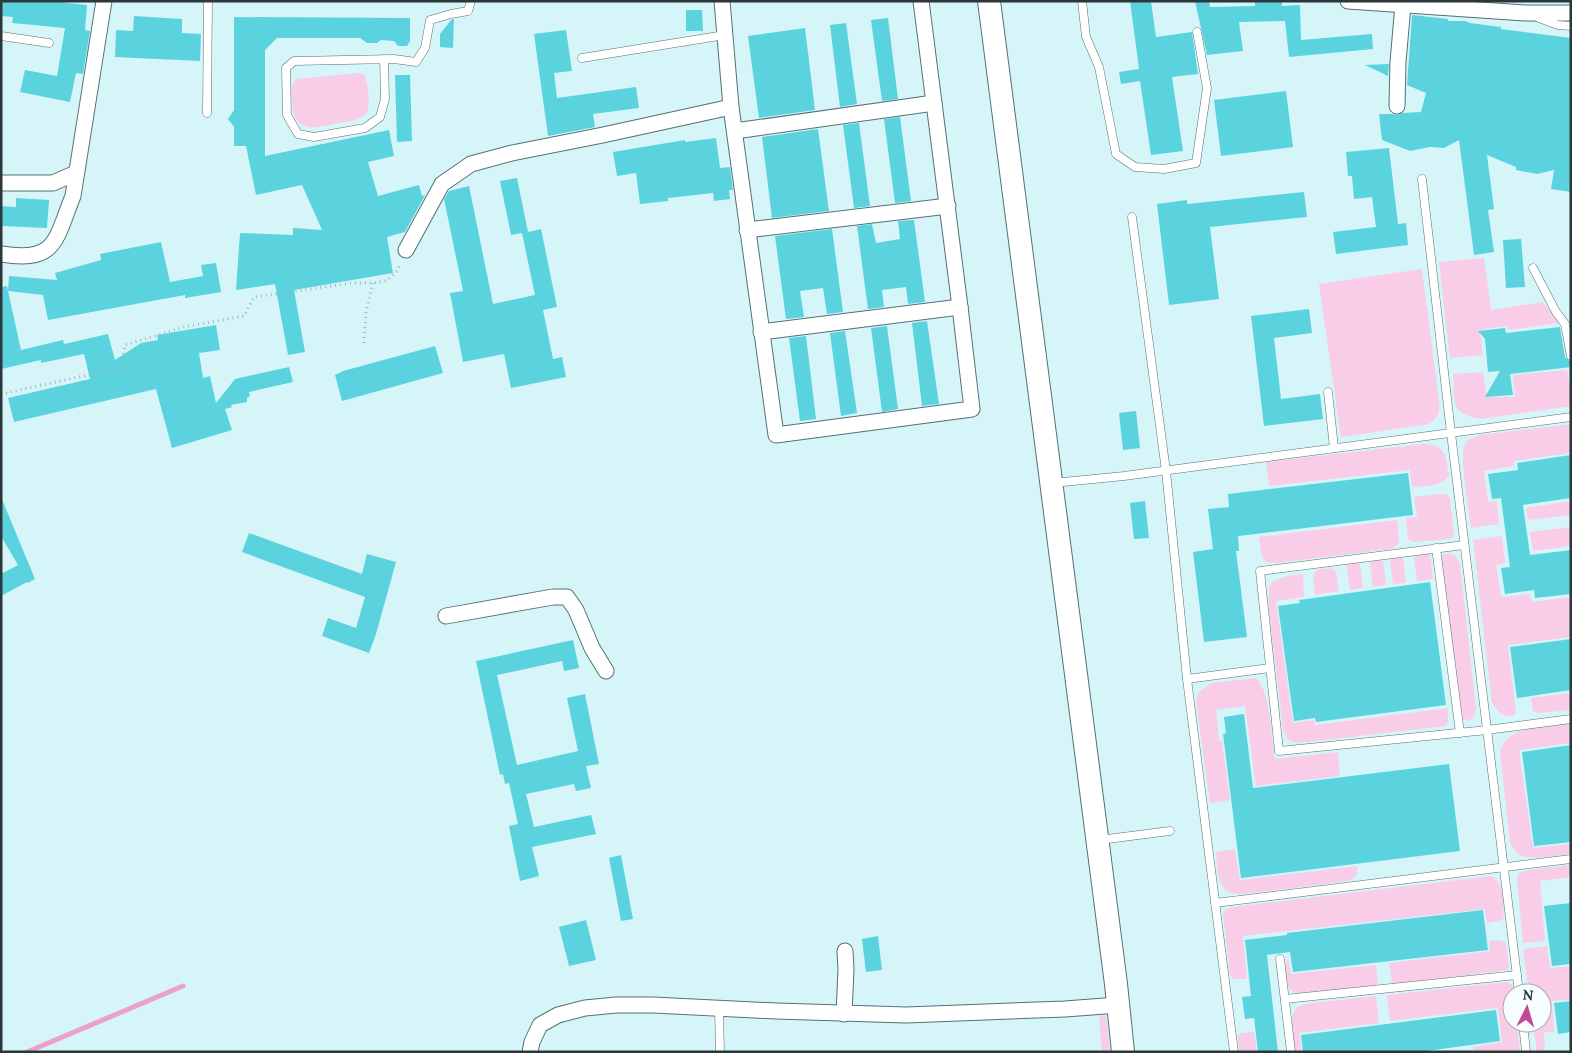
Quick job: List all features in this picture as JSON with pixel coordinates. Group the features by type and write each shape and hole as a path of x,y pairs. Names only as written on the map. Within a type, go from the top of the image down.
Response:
{"main road":[{"path":"989,1 1123,1052"}],"street":[{"path":"1,254 20,257 43,254 52,246 73,196 104,1"},
{"path":"722,1 730,107 735,131 776,435 972,409 921,1"},
{"path":"1348,1 1525,13 1571,14"},
{"path":"1397,106 1398,62 1403,5"},
{"path":"735,131 934,103"},
{"path":"406,250 442,184 471,164 512,153 730,107"},
{"path":"1,183 54,183 76,173"},
{"path":"747,230 948,206"},
{"path":"761,332 960,307"},
{"path":"446,616 553,596 567,597 576,610 592,648 606,671"},
{"path":"844,1014 845,951"},
{"path":"530,1052 532,1042 540,1026 558,1015 584,1008 616,1005 906,1015 1118,1005"}],"lane":[{"path":"207,113 208,1"},
{"path":"384,59 386,99 380,117 365,128 314,137 298,134 287,115 286,68 294,61 384,59 416,62 425,48 430,20 468,11 471,1"},
{"path":"1082,1 1086,36 1099,67 1116,154 1135,167 1164,169 1196,163 1207,88 1197,32"},
{"path":"1525,13 1558,25 1571,26"},
{"path":"582,58 724,35"},
{"path":"1,36 49,43"},
{"path":"1422,179 1450,433 1518,983"},
{"path":"1132,217 1166,471 1187,679 1234,1052"},
{"path":"1533,268 1556,312 1565,324 1571,356"},
{"path":"1328,392 1334,448"},
{"path":"1051,483 1166,471 1571,417"},
{"path":"1464,545 1260,571 1279,751 1460,733 1571,719"},
{"path":"1436,548 1460,733"},
{"path":"1187,679 1270,668"},
{"path":"1097,840 1170,831"},
{"path":"1215,903 1571,859"},
{"path":"1280,958 1291,1052"},
{"path":"1285,999 1517,975"},
{"path":"719,1008 720,1052"},
{"path":"1524,1033 1526,1052"}],"path":[{"path":"1,394 125,367 125,345 184,327 244,316 254,297 352,283 386,281 397,271 406,250"},
{"path":"364,343 366,312 374,283"}],"shaded area":[{"path":"364,74 369,95 365,115 352,120 314,127 307,127 296,119 293,112 291,92 296,79"},
{"path":"1484,258 1491,310 1543,302 1559,323 1508,330 1507,326 1483,329 1480,331 1483,355 1450,358 1439,262"},
{"path":"1422,269 1439,401 1438,414 1429,424 1341,437 1319,284"},
{"path":"1567,370 1571,406 1481,419 1463,414 1454,399 1453,374 1483,372 1486,393 1489,397 1515,397 1513,375"},
{"path":"1571,424 1571,453 1514,461 1514,466 1484,471 1488,502 1497,501 1499,524 1471,528 1463,463 1464,446 1467,442 1480,435"},
{"path":"1423,444 1436,446 1441,449 1446,458 1449,476 1437,484 1412,487 1410,470 1269,486 1266,462"},
{"path":"1446,494 1450,498 1454,535 1450,539 1413,542 1408,539 1406,518 1417,517 1414,497"},
{"path":"1571,501 1571,515 1528,520 1526,508"},
{"path":"1397,520 1399,540 1396,547 1389,549 1276,563 1266,562 1262,556 1259,537"},
{"path":"1571,527 1571,546 1533,551 1530,532"},
{"path":"1502,536 1505,563 1496,565 1501,597 1530,594 1532,602 1571,597 1571,637 1508,645 1516,713 1512,716 1502,714 1492,703 1473,540"},
{"path":"1426,552 1430,555 1433,579 1417,581 1414,558 1416,554"},
{"path":"1448,553 1455,555 1460,563 1476,709 1474,717 1468,721 1462,718 1441,560 1442,555"},
{"path":"1398,556 1403,558 1406,583 1393,584 1390,561 1392,557"},
{"path":"1372,561 1383,561 1386,585 1373,587 1370,564"},
{"path":"1356,562 1360,564 1363,588 1350,590 1347,567 1349,563"},
{"path":"1331,568 1336,572 1339,591 1315,595 1313,575 1317,570"},
{"path":"1303,574 1304,597 1276,601 1293,723 1314,720 1315,725 1448,708 1448,722 1446,726 1298,743 1288,740 1283,730 1269,609 1269,588 1272,582 1287,576"},
{"path":"1256,678 1265,694 1268,705 1275,759 1338,752 1340,776 1256,786 1245,706 1216,710 1219,741 1222,741 1230,800 1210,803 1196,702 1198,693 1211,683"},
{"path":"1571,693 1571,710 1537,713 1533,711 1531,698"},
{"path":"1571,724 1571,743 1519,750 1533,848 1571,844 1571,853 1537,857 1520,855 1510,843 1500,752 1510,736 1519,732 1540,727"},
{"path":"1235,849 1240,880 1357,866 1357,875 1348,881 1244,894 1232,893 1225,889 1219,880 1216,852"},
{"path":"1571,865 1571,877 1540,881 1545,941 1523,943 1517,880 1519,873"},
{"path":"1491,876 1496,879 1501,888 1504,917 1502,920 1487,923 1485,909 1243,936 1247,979 1234,979 1230,975 1223,913 1226,909"},
{"path":"1500,940 1506,943 1509,967 1506,970 1396,984 1392,982 1389,963 1490,951 1489,941"},
{"path":"1547,946 1550,968 1571,966 1571,999 1552,1001 1552,983 1528,983 1523,949"},
{"path":"1288,959 1291,974 1376,965 1378,986 1298,994 1289,988 1286,981 1285,969"},
{"path":"1507,982 1510,983 1502,983 1502,1033 1518,1033 1520,1052 1473,1052 1473,1047 1502,1042 1498,1008 1390,1021 1387,995"},
{"path":"1376,996 1379,1023 1299,1033 1302,1052 1295,1052 1292,1019 1297,1008 1304,1004"},
{"path":"1552,1001 1554,1032 1552,1032"},
{"path":"1099,1015 1106,1016 1110,1052 1102,1052"},
{"path":"1254,1032 1257,1052 1239,1052 1238,1036 1241,1033"},
{"path":"1534,1033 1544,1033 1545,1052 1537,1052"}],"building":[{"path":"1,1 48,1 87,5 85,30 90,31 83,74 76,73 70,102 20,92 25,70 57,76 65,28 12,23 13,17 1,16"},
{"path":"1130,1 1151,1 1156,37 1192,32 1198,74 1172,77 1183,151 1151,155 1140,81 1121,84 1119,72 1139,69"},
{"path":"1195,1 1209,1 1210,7 1255,6 1255,1 1282,1 1282,6 1300,5 1301,40 1372,34 1373,49 1289,57 1285,21 1239,22 1243,51 1207,55"},
{"path":"686,10 702,10 703,31 686,31"},
{"path":"1412,15 1448,19 1448,21 1465,21 1501,27 1501,29 1571,38 1571,192 1551,189 1554,170 1537,174 1516,170 1516,167 1487,155 1494,209 1488,210 1494,252 1474,255 1459,140 1444,148 1430,147 1410,151 1382,140 1379,114 1397,115 1421,112 1426,93 1407,85"},
{"path":"134,16 182,19 182,33 201,34 200,61 115,57 116,30 133,31"},
{"path":"234,17 410,18 410,41 407,46 398,46 394,41 381,40 377,43 367,43 360,38 277,38 265,50 265,156 389,130 394,156 368,162 378,196 419,185 422,196 425,195 405,232 387,237 393,273 294,290 305,352 288,355 275,284 236,290 240,233 293,235 293,228 322,230 302,185 256,195 246,146 234,146 234,127 228,119 234,110"},
{"path":"888,18 898,99 882,101 871,20"},
{"path":"454,19 453,48 440,47 440,34 451,20"},
{"path":"846,23 857,104 840,107 830,25"},
{"path":"805,28 815,110 759,118 748,36"},
{"path":"566,30 572,71 554,73 557,98 636,87 639,108 593,114 595,127 548,136 534,34"},
{"path":"1389,64 1388,76 1365,65"},
{"path":"395,75 410,75 412,141 397,142"},
{"path":"1286,91 1293,147 1221,156 1214,100"},
{"path":"900,117 911,201 895,203 884,119"},
{"path":"859,123 870,206 854,208 843,125"},
{"path":"818,129 829,211 772,218 762,137"},
{"path":"716,138 720,168 730,167 733,190 729,190 730,199 714,201 713,193 668,198 668,201 640,204 636,173 617,176 613,152 685,140 685,142"},
{"path":"1389,148 1398,224 1406,223 1408,245 1336,254 1333,232 1376,227 1372,197 1354,199 1352,176 1348,176 1346,152"},
{"path":"517,178 528,232 541,229 557,307 543,310 553,359 562,357 566,377 511,388 504,354 463,362 450,293 463,291 444,199 449,191 469,186 493,304 535,295 522,233 511,235 500,181"},
{"path":"1304,192 1307,217 1210,227 1219,299 1169,305 1157,204 1187,200 1187,204"},
{"path":"16,198 49,200 47,228 1,226 1,206 16,207"},
{"path":"914,220 925,302 908,304 906,287 882,290 884,307 868,309 857,226 872,224 876,243 900,239 898,221"},
{"path":"832,229 843,312 827,314 823,288 800,291 804,317 786,319 775,236"},
{"path":"1521,239 1525,287 1506,288 1503,240"},
{"path":"161,242 170,282 203,276 201,265 216,263 221,292 185,298 185,295 48,320 43,295 8,291 9,276 57,280 55,273 101,260 100,254"},
{"path":"7,286 21,350 63,340 64,344 108,334 115,360 141,343 158,340 157,335 216,325 220,350 199,353 203,378 210,376 216,403 235,379 289,367 293,382 249,392 250,396 247,398 247,402 231,405 232,407 225,409 232,430 172,448 156,389 14,422 8,398 90,379 84,354 41,363 41,360 1,369 1,287"},
{"path":"1309,309 1312,333 1274,338 1281,399 1320,394 1323,419 1264,426 1251,316"},
{"path":"927,321 939,404 922,406 912,323"},
{"path":"887,326 898,409 882,412 871,328"},
{"path":"1560,327 1565,357 1571,362 1571,367 1510,374 1513,395 1485,397 1500,371 1488,372 1485,339 1478,331 1505,328 1506,333"},
{"path":"845,331 857,413 841,416 830,333"},
{"path":"806,336 816,419 800,421 789,338"},
{"path":"435,346 443,373 342,401 335,375 343,371"},
{"path":"1136,411 1140,448 1123,450 1119,413"},
{"path":"1571,455 1571,498 1523,505 1530,555 1571,550 1571,594 1535,598 1534,590 1505,594 1501,568 1510,567 1501,498 1492,499 1488,474 1518,470 1517,463"},
{"path":"1408,473 1413,515 1238,536 1239,551 1236,551 1247,637 1204,642 1193,552 1213,549 1208,509 1229,507 1228,494"},
{"path":"1,497 35,579 1,596 1,574 18,565 1,536"},
{"path":"1145,501 1149,538 1134,539 1130,503"},
{"path":"249,533 362,574 367,554 396,562 369,653 322,636 328,618 356,628 365,597 242,552"},
{"path":"1430,582 1446,705 1316,722 1315,718 1294,721 1278,606 1300,603 1299,600"},
{"path":"1571,639 1571,690 1517,698 1510,647"},
{"path":"573,640 579,668 564,671 562,661 497,675 517,765 578,751 567,698 585,694 599,764 586,766 591,788 576,791 574,784 526,794 534,827 591,815 596,834 532,847 539,876 520,881 509,826 518,824 509,783 505,784 503,774 500,775 476,661"},
{"path":"1244,714 1253,788 1449,764 1460,851 1241,878 1223,734 1226,733 1224,717"},
{"path":"1571,745 1571,842 1534,846 1522,752"},
{"path":"621,855 633,919 621,921 609,858"},
{"path":"1571,903 1571,964 1552,966 1544,906"},
{"path":"1483,910 1488,950 1293,972 1290,952 1267,955 1278,1052 1258,1052 1254,1018 1245,1019 1242,997 1251,996 1245,940 1287,935 1287,933"},
{"path":"586,920 596,960 569,966 559,927"},
{"path":"878,936 882,970 866,972 862,939"},
{"path":"1571,1001 1571,1032 1558,1034 1554,1003"},
{"path":"1496,1010 1500,1041 1419,1052 1303,1052 1301,1035"}],"waterway":[{"path":"27,1052 183,986"}]}
